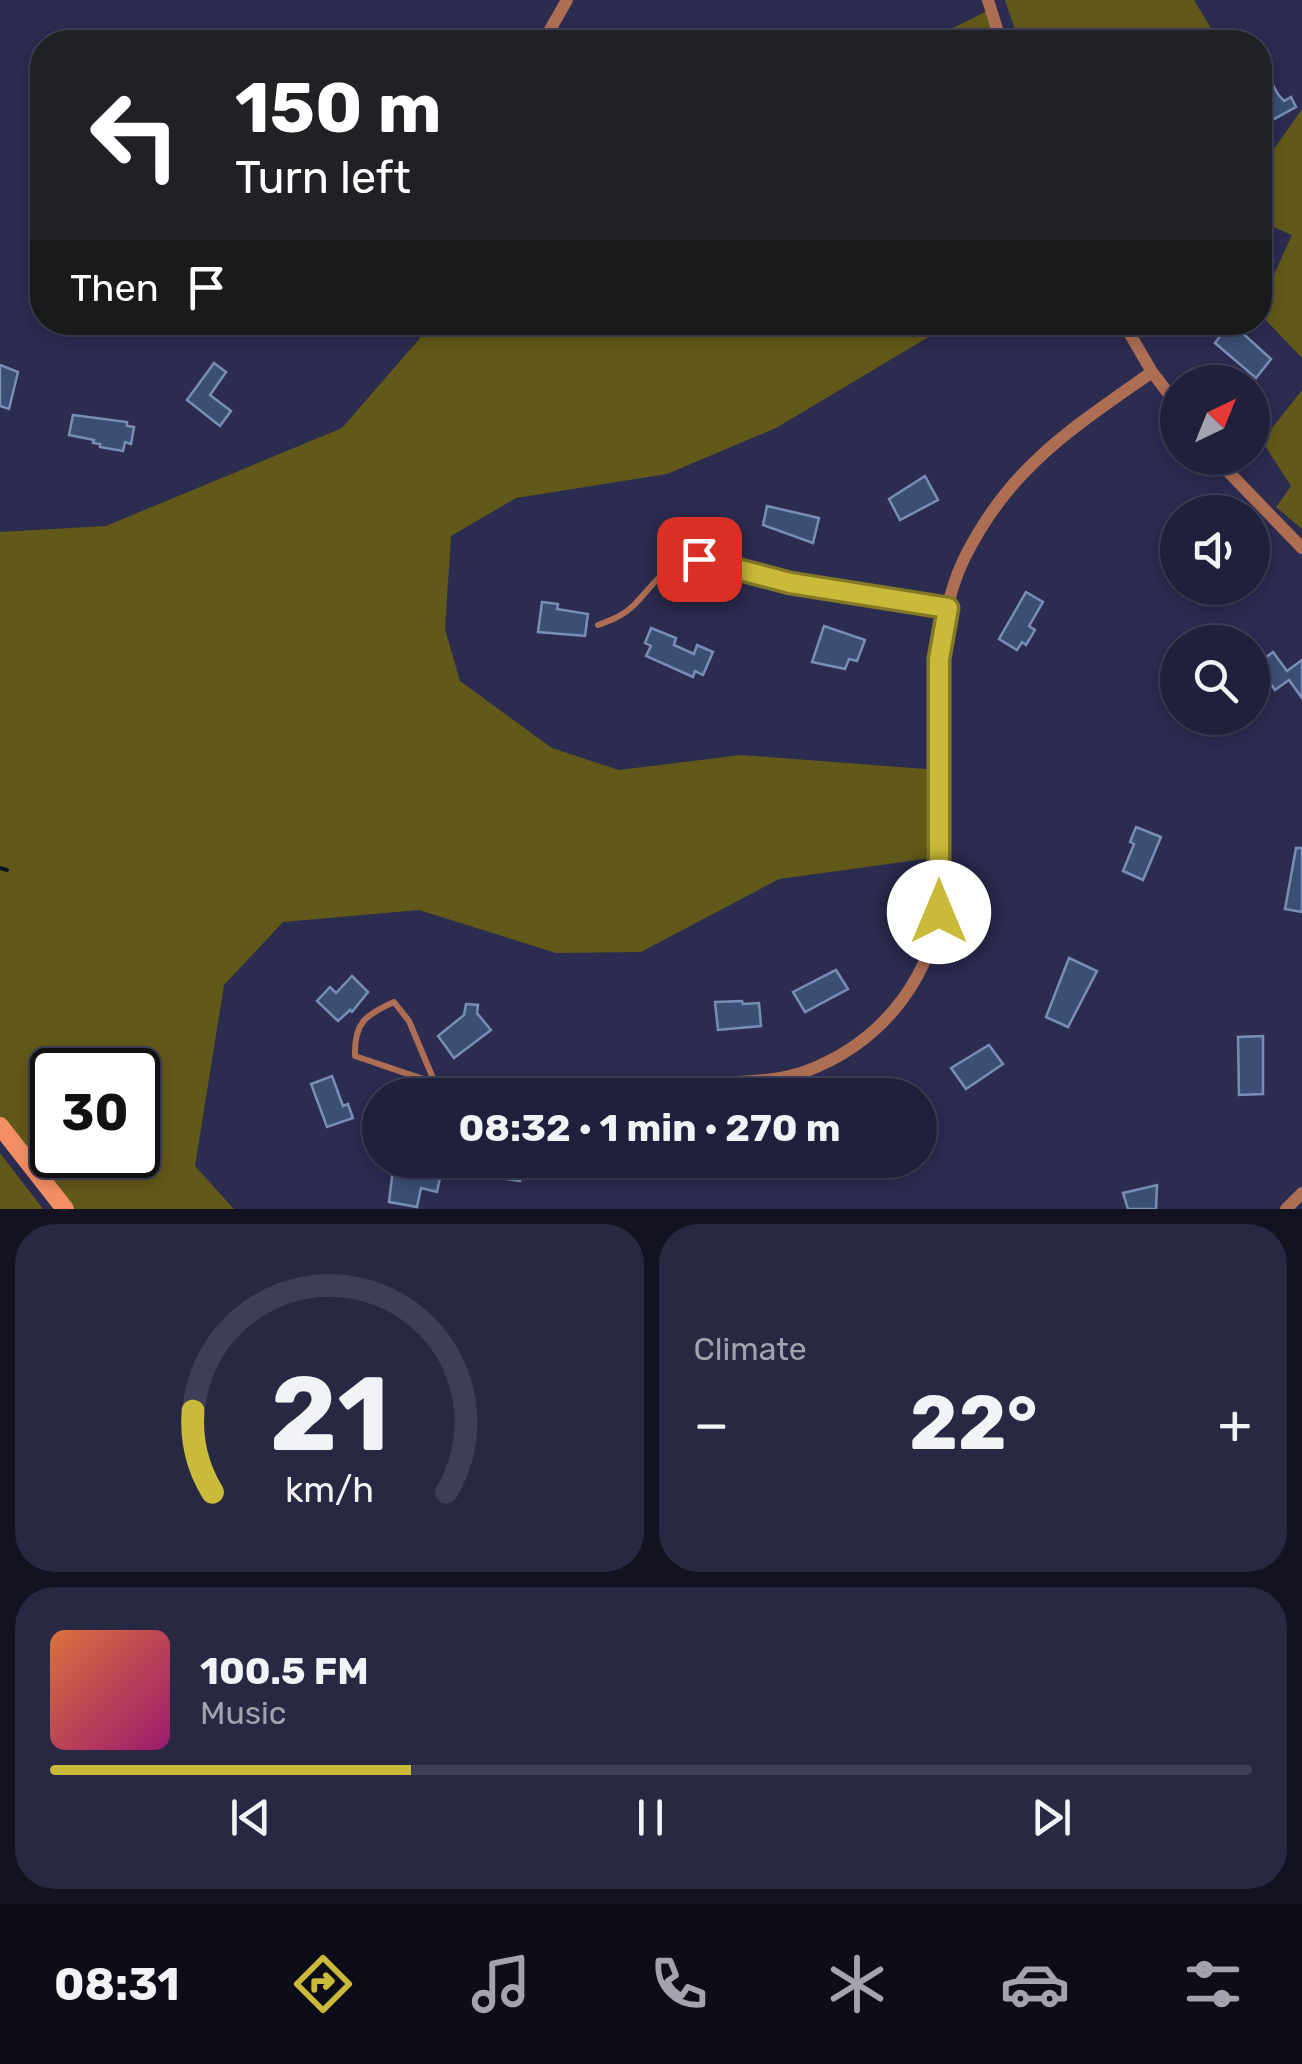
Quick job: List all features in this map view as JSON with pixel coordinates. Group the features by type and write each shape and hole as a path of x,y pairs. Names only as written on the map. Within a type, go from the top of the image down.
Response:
{"main road":[{"path":"0,1126 66,1209"}],"street":[{"path":"549,30 567,0"},
{"path":"988,0 998,30"},
{"path":"1131,335 1160,382"},
{"path":"775,1078 802,1073 854,1050 886,1022 924,964 939,912 939,659 948,608 962,564 990,512 1027,466 1062,435 1152,372"},
{"path":"1232,475 1302,548"},
{"path":"1286,1209 1302,1193"}],"lane":[{"path":"598,625 619,616 672,565 686,559 790,583 948,608"},
{"path":"394,1002 409,1022 435,1082 355,1056 354,1038 362,1020 394,1002"}],"shaded area":[{"path":"1005,0 1194,0 1212,30 1015,30"},
{"path":"991,9 997,30 949,30"},
{"path":"1302,109 1302,358 1272,327 1272,279 1292,235 1272,226 1272,152"},
{"path":"423,335 932,335 776,428 667,474 516,498 451,536 445,629 460,681 552,748 619,770 741,755 939,770 939,857 779,879 641,952 556,953 419,910 283,922 224,985 195,1166 234,1209 65,1209 41,1178 160,1178 160,1048 30,1048 30,1164 0,1126 0,532 106,526 342,428"},
{"path":"1302,390 1302,529 1276,507 1291,486 1270,453 1270,431"},
{"path":"0,1153 43,1209 0,1209"}],"building":[{"path":"1272,83 1284,101 1291,97 1296,107 1272,120"},
{"path":"1221,335 1245,335 1271,359 1266,365 1241,365 1215,343"},
{"path":"214,363 226,372 210,395 231,411 220,426 187,400"},
{"path":"0,365 18,372 9,409 0,406"},
{"path":"73,415 127,422 127,426 134,427 131,444 125,442 123,451 69,435"},
{"path":"925,476 938,500 900,520 889,499"},
{"path":"767,506 819,518 813,543 763,525"},
{"path":"1026,592 1043,602 1029,626 1035,630 1026,645 1022,642 1017,650 999,639"},
{"path":"542,602 588,614 585,636 538,632"},
{"path":"824,626 865,640 857,661 849,659 845,669 812,662"},
{"path":"651,628 676,638 674,645 694,654 697,645 713,652 703,675 695,671 693,677 646,656 651,646 645,643"},
{"path":"1273,652 1287,671 1302,660 1302,698 1289,680 1275,690 1270,683"},
{"path":"1136,827 1161,837 1143,880 1123,871"},
{"path":"1296,848 1302,848 1302,912 1285,909"},
{"path":"1069,958 1097,971 1068,1027 1046,1017"},
{"path":"836,970 848,989 805,1012 793,992"},
{"path":"352,976 368,992 352,1012 338,1021 317,1001 330,987 336,993"},
{"path":"715,1002 759,1003 761,1026 718,1030"},
{"path":"466,1004 478,1005 477,1013 491,1030 454,1058 438,1036 464,1015"},
{"path":"1263,1036 1263,1094 1239,1095 1238,1037"},
{"path":"989,1045 1003,1064 966,1089 951,1068"},
{"path":"332,1076 343,1106 348,1104 353,1118 327,1127 311,1084"},
{"path":"392,1178 440,1178 437,1192 421,1188 417,1207 389,1202"},
{"path":"1157,1185 1156,1209 1128,1209 1123,1193"}],"waterway":[{"path":"0,868 7,870"}],"route":[{"path":"699,559 790,583 948,608 939,659 939,912"}]}
